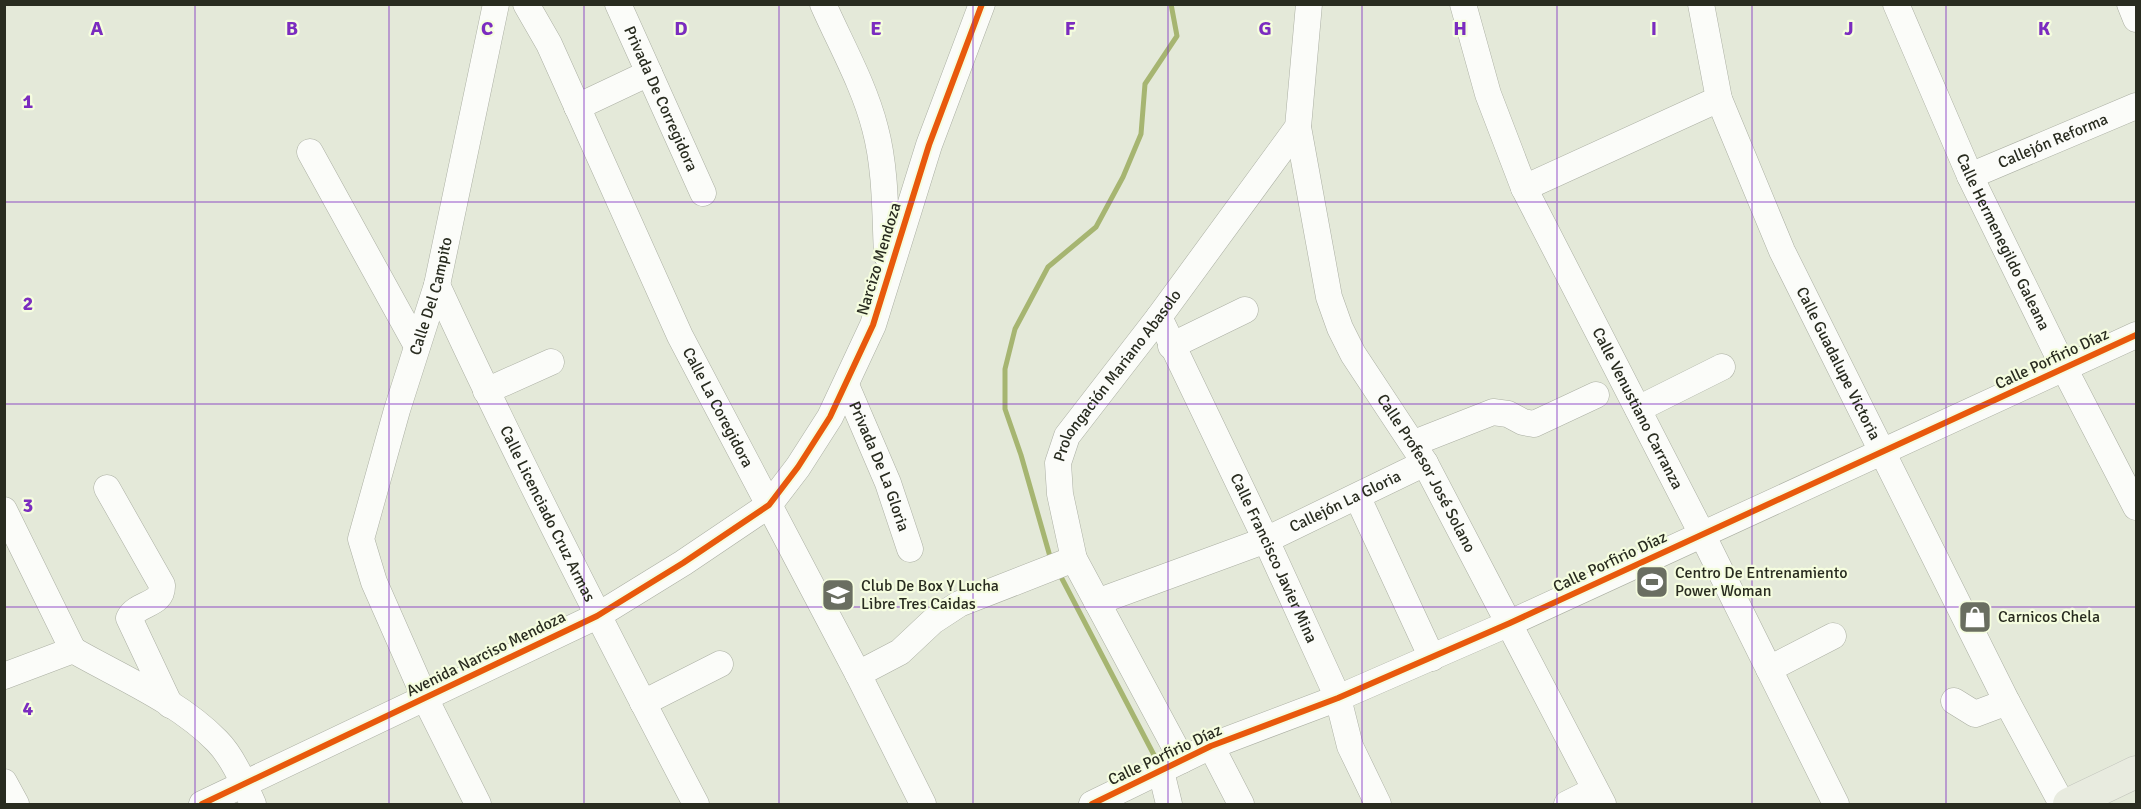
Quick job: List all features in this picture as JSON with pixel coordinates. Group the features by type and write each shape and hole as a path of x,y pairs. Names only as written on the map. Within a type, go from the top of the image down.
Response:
{"main road":[{"path":"2068,804 2136,772"}],"street":[{"name":"Calle Del Campito","path":"478,804 425,698 374,582 361,539 437,285 495,4"},
{"name":"Calle La Coregidora","path":"526,4 549,44 680,336 858,674 923,804"},
{"name":"Privada De Corregidora","path":"618,4 702,193"},
{"path":"823,4 856,74 875,126 881,169 888,272"},
{"path":"966,4 970,33"},
{"name":"Narcizo Mendoza","path":"769,504 798,467 846,385 873,325 888,272 982,4"},
{"path":"1298,127 1309,4"},
{"name":"Calle Venustiano Carranza","path":"1463,4 1488,94 1524,188 1702,534 1836,804"},
{"name":"Calle Guadalupe Victoria","path":"1701,4 1719,99 1787,261 2007,702 2062,804"},
{"name":"Calle Hermenegildo Galeana","path":"1896,4 1970,176 2064,368 2136,507"},
{"path":"2130,4 2136,19"},
{"path":"577,107 649,73"},
{"path":"1524,188 1719,99"},
{"name":"Callejón Reforma","path":"1970,176 2136,106"},
{"name":"Prolongación Mariano Abasolo","path":"1169,804 1172,766 1097,602 1068,561 1058,463 1067,436 1159,317 1298,127"},
{"name":"Calle Profesor José Solano","path":"1298,127 1329,297 1340,328 1353,354 1419,453 1599,797"},
{"path":"310,152 417,346"},
{"name":"Calle Licenciado Cruz Armas","path":"437,285 486,391 597,616 696,804"},
{"path":"1172,346 1245,310"},
{"name":"Calle Francisco Javier Mina","path":"1159,317 1266,540 1338,698 1350,746 1378,804"},
{"name":"Calle Porfirio Díaz","path":"1092,804 1123,797 1172,766 1211,746 1338,698 1510,624 2136,335"},
{"path":"486,391 551,362"},
{"path":"1638,409 1722,367"},
{"name":"Privada De La Gloria","path":"846,385 888,483 910,549"},
{"name":"Callejón La Gloria","path":"1097,602 1266,540 1358,498 1419,453 1493,412 1508,414 1523,422 1534,424 1596,395"},
{"path":"107,488 162,585 162,593 158,599 133,611 129,618 130,626 170,705"},
{"path":"1358,498 1432,658"},
{"name":"Avenida Narciso Mendoza","path":"201,804 249,795 425,698 597,616 683,563 769,504"},
{"path":"4,510 73,650 170,705 219,742 249,795"},
{"path":"858,674 900,652 945,611 1068,561"},
{"path":"1769,669 1833,636"},
{"path":"4,676 73,650"},
{"path":"643,703 720,663"},
{"path":"1954,701 1974,714 2007,702"},
{"path":"1211,746 1241,804"},
{"path":"4,782 16,804"},
{"path":"1567,804 1599,797"}],"waterway":[{"path":"1051,560 1021,455 1005,409 1005,369 1015,329 1048,267 1096,227 1123,177 1141,134 1145,84 1177,36 1171,4"},
{"path":"1059,573 1154,755"}],"cycle path":[{"path":"202,804 597,616 683,563 769,505 798,467 830,417 873,325 929,145 982,4"},
{"path":"1092,804 1211,746 1338,698 1510,623 2136,335"}],"place":[{"name":"Centro De Entrenamiento Power Woman","path":"1652,582"},
{"name":"Club De Box Y Lucha Libre Tres Caidas","path":"838,595"},
{"name":"Carnicos Chela","path":"1975,617"}]}
